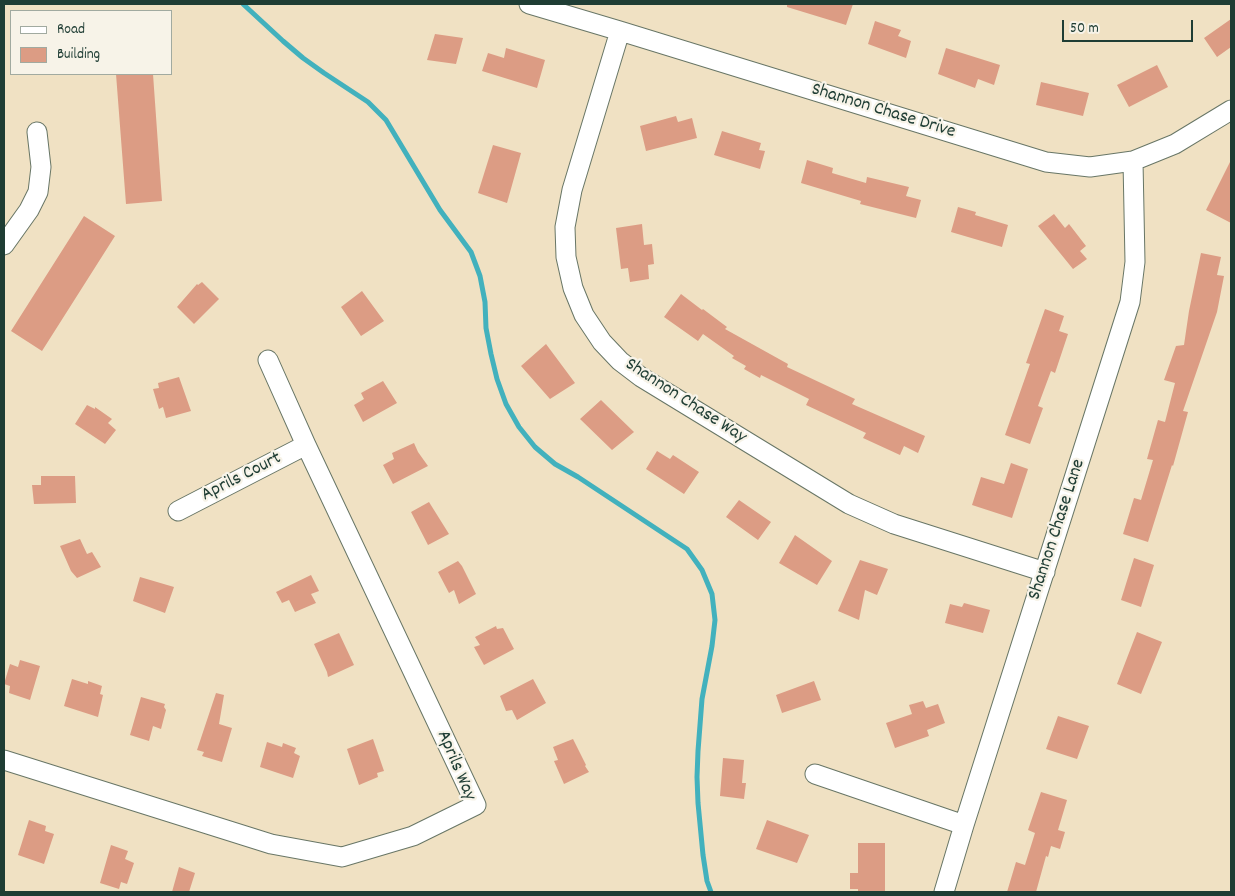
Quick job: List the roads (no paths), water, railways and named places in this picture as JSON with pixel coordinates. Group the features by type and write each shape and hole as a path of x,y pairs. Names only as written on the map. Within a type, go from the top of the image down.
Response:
{"street":[{"name":"Shannon Chase Drive","path":"529,4 1046,162 1090,167 1134,161 1175,144 1231,110"},
{"name":"Shannon Chase Way","path":"620,31 572,190 566,228 566,257 573,288 584,315 602,342 620,361 641,377 849,504 894,524 1045,572"},
{"path":"4,245 29,210 38,192 41,167 37,132"},
{"name":"Shannon Chase Lane","path":"944,892 1130,302 1135,262 1134,161"},
{"name":"Aprils Way","path":"4,760 271,844 342,857 413,836 476,805 306,445 268,360"},
{"name":"Aprils Court","path":"178,511 306,445"},
{"path":"816,774 964,824"}],"waterway":[{"path":"243,4 303,58 368,102 386,120 440,210 471,252 480,276 485,302 486,328 497,379 506,404 519,427 535,447 555,464 578,477 687,549 702,570 712,594 715,620 702,699 697,777 703,855 707,881 711,892"}]}
